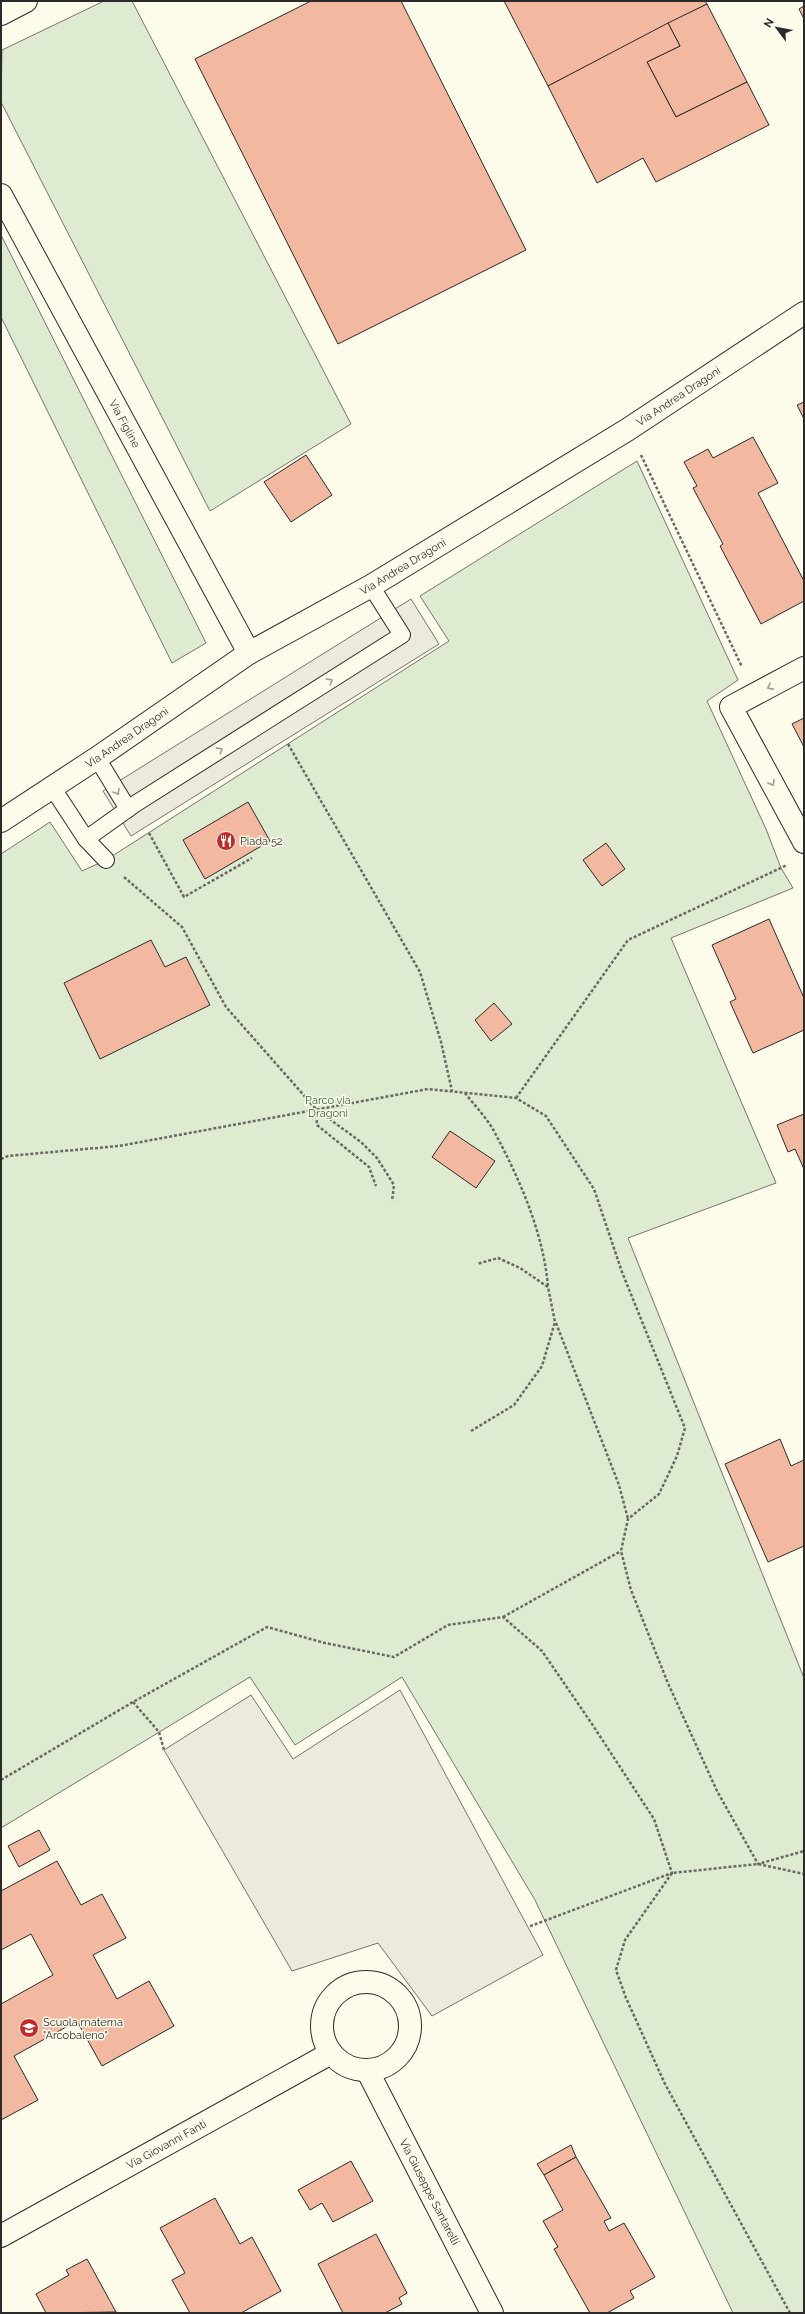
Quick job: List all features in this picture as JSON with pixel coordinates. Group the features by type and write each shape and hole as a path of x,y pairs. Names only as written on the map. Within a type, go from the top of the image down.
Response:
{"street":[{"path":"1,14 26,1"},
{"name":"Via Figline","path":"1,195 250,653"},
{"name":"Via Andrea Dragoni","path":"1,821 97,758 250,653 371,586 627,430 804,313"},
{"path":"804,668 731,708 804,842"},
{"path":"364,1982 379,1984 392,1991 402,2001 408,2014 410,2027 408,2040 401,2052 392,2062 380,2068 367,2070 353,2068 341,2062 331,2053 325,2041 322,2028 323,2015 329,2003 337,1993 350,1985 364,1982"},
{"name":"Via Giovanni Fanti","path":"1,2236 331,2053"},
{"name":"Via Giuseppe Santarelli","path":"367,2070 492,2313"}],"lane":[{"path":"86,838 128,809 402,635 371,586"},
{"path":"97,758 128,809"},
{"path":"52,787 86,838 106,860"}],"path":[{"path":"627,430 646,464 755,694"},
{"path":"288,744 420,972 441,1042 452,1091"},
{"path":"149,833 184,897 252,858"},
{"path":"106,860 182,927 226,1007 316,1110 361,1142 377,1158 394,1185 392,1201"},
{"path":"516,1098 628,940 792,863"},
{"path":"1,1159 8,1156 119,1146 428,1089 516,1098 546,1116 594,1189 622,1272 685,1428 677,1456 658,1494 628,1519"},
{"path":"465,1093 496,1133 531,1210 545,1257 548,1287 555,1322 619,1485 628,1519 621,1551 631,1590 667,1681 717,1791 758,1864 804,1874"},
{"path":"316,1110 317,1125 369,1167 376,1186"},
{"path":"477,1264 498,1258 520,1268 548,1287"},
{"path":"471,1431 514,1405 542,1366 555,1322"},
{"path":"1,1780 133,1702 267,1627 325,1643 394,1657 448,1625 503,1617 621,1551"},
{"path":"503,1617 542,1650 592,1724 654,1819 672,1873"},
{"path":"133,1702 159,1732 164,1750"},
{"path":"528,1927 672,1873 758,1864 804,1851"},
{"path":"672,1873 625,1940 616,1970 626,1998 665,2084 790,2313"}],"green space":[{"path":"104,1 132,1 351,424 210,511 1,102 2,50"},
{"path":"1,235 206,643 172,663 1,317"},
{"name":"Parco via Dragoni","path":"637,461 738,680 707,701 766,829 781,868 793,888 671,938 776,1183 628,1238 804,1678 804,2313 733,2313 535,1900 402,1677 295,1745 250,1677 1,1828 1,854 50,822 82,871 106,860 449,641 420,596"}],"shaded area":[{"path":"411,599 439,644 131,836 103,791"},
{"path":"400,1690 543,1955 432,2016 378,1943 292,1971 164,1750 251,1695 293,1759"}],"building":[{"path":"311,1 401,1 526,250 338,344 195,59"},
{"path":"504,1 705,1 707,4 548,86"},
{"path":"707,4 747,82 676,117 647,62 680,46 668,23"},
{"path":"804,6 804,19 799,9"},
{"path":"668,23 680,46 647,62 676,117 747,82 769,125 656,182 643,158 597,183 548,86"},
{"path":"804,402 804,419 797,405"},
{"path":"753,437 778,483 758,493 804,581 804,601 761,624 720,546 723,544 693,488 697,486 684,462 708,449 713,458"},
{"path":"306,455 332,495 291,522 264,482"},
{"path":"804,718 804,747 792,724"},
{"name":"Piada 52","path":"248,802 270,841 205,879 183,840"},
{"path":"606,843 625,869 602,886 583,860"},
{"path":"769,919 804,998 804,1030 753,1053 730,1002 736,999 712,945"},
{"path":"151,940 165,967 186,957 210,1005 100,1059 64,983"},
{"path":"494,1003 512,1024 491,1041 475,1020"},
{"path":"804,1114 804,1169 795,1149 788,1152 777,1125"},
{"path":"450,1131 495,1161 476,1188 432,1157"},
{"path":"780,1439 791,1466 804,1460 804,1546 768,1562 725,1464"},
{"path":"39,1830 50,1850 19,1867 8,1846"},
{"path":"57,1861 81,1905 102,1894 126,1938 93,1955 117,1999 149,1981 174,2026 102,2066 77,2021 14,2056 38,2100 1,2120 1,2004 53,1975 31,1934 1,1950 1,1891"},
{"path":"571,2145 576,2157 544,2175 537,2164"},
{"path":"576,2157 611,2218 604,2221 609,2231 624,2223 655,2277 630,2291 634,2298 607,2313 590,2313 554,2249 558,2247 543,2221 563,2210 544,2175"},
{"path":"351,2161 373,2201 333,2222 322,2203 310,2210 298,2190"},
{"path":"215,2198 240,2244 252,2237 281,2291 241,2313 190,2313 172,2280 185,2273 160,2228"},
{"path":"376,2234 407,2293 399,2298 402,2304 385,2313 343,2313 318,2264"},
{"path":"87,2259 116,2312 46,2313 36,2294 69,2275 66,2270"}],"place":[{"name":"Piada 52","path":"226,841"},
{"name":"Scuola materna \"Arcobaleno\"","path":"29,2028"}]}
